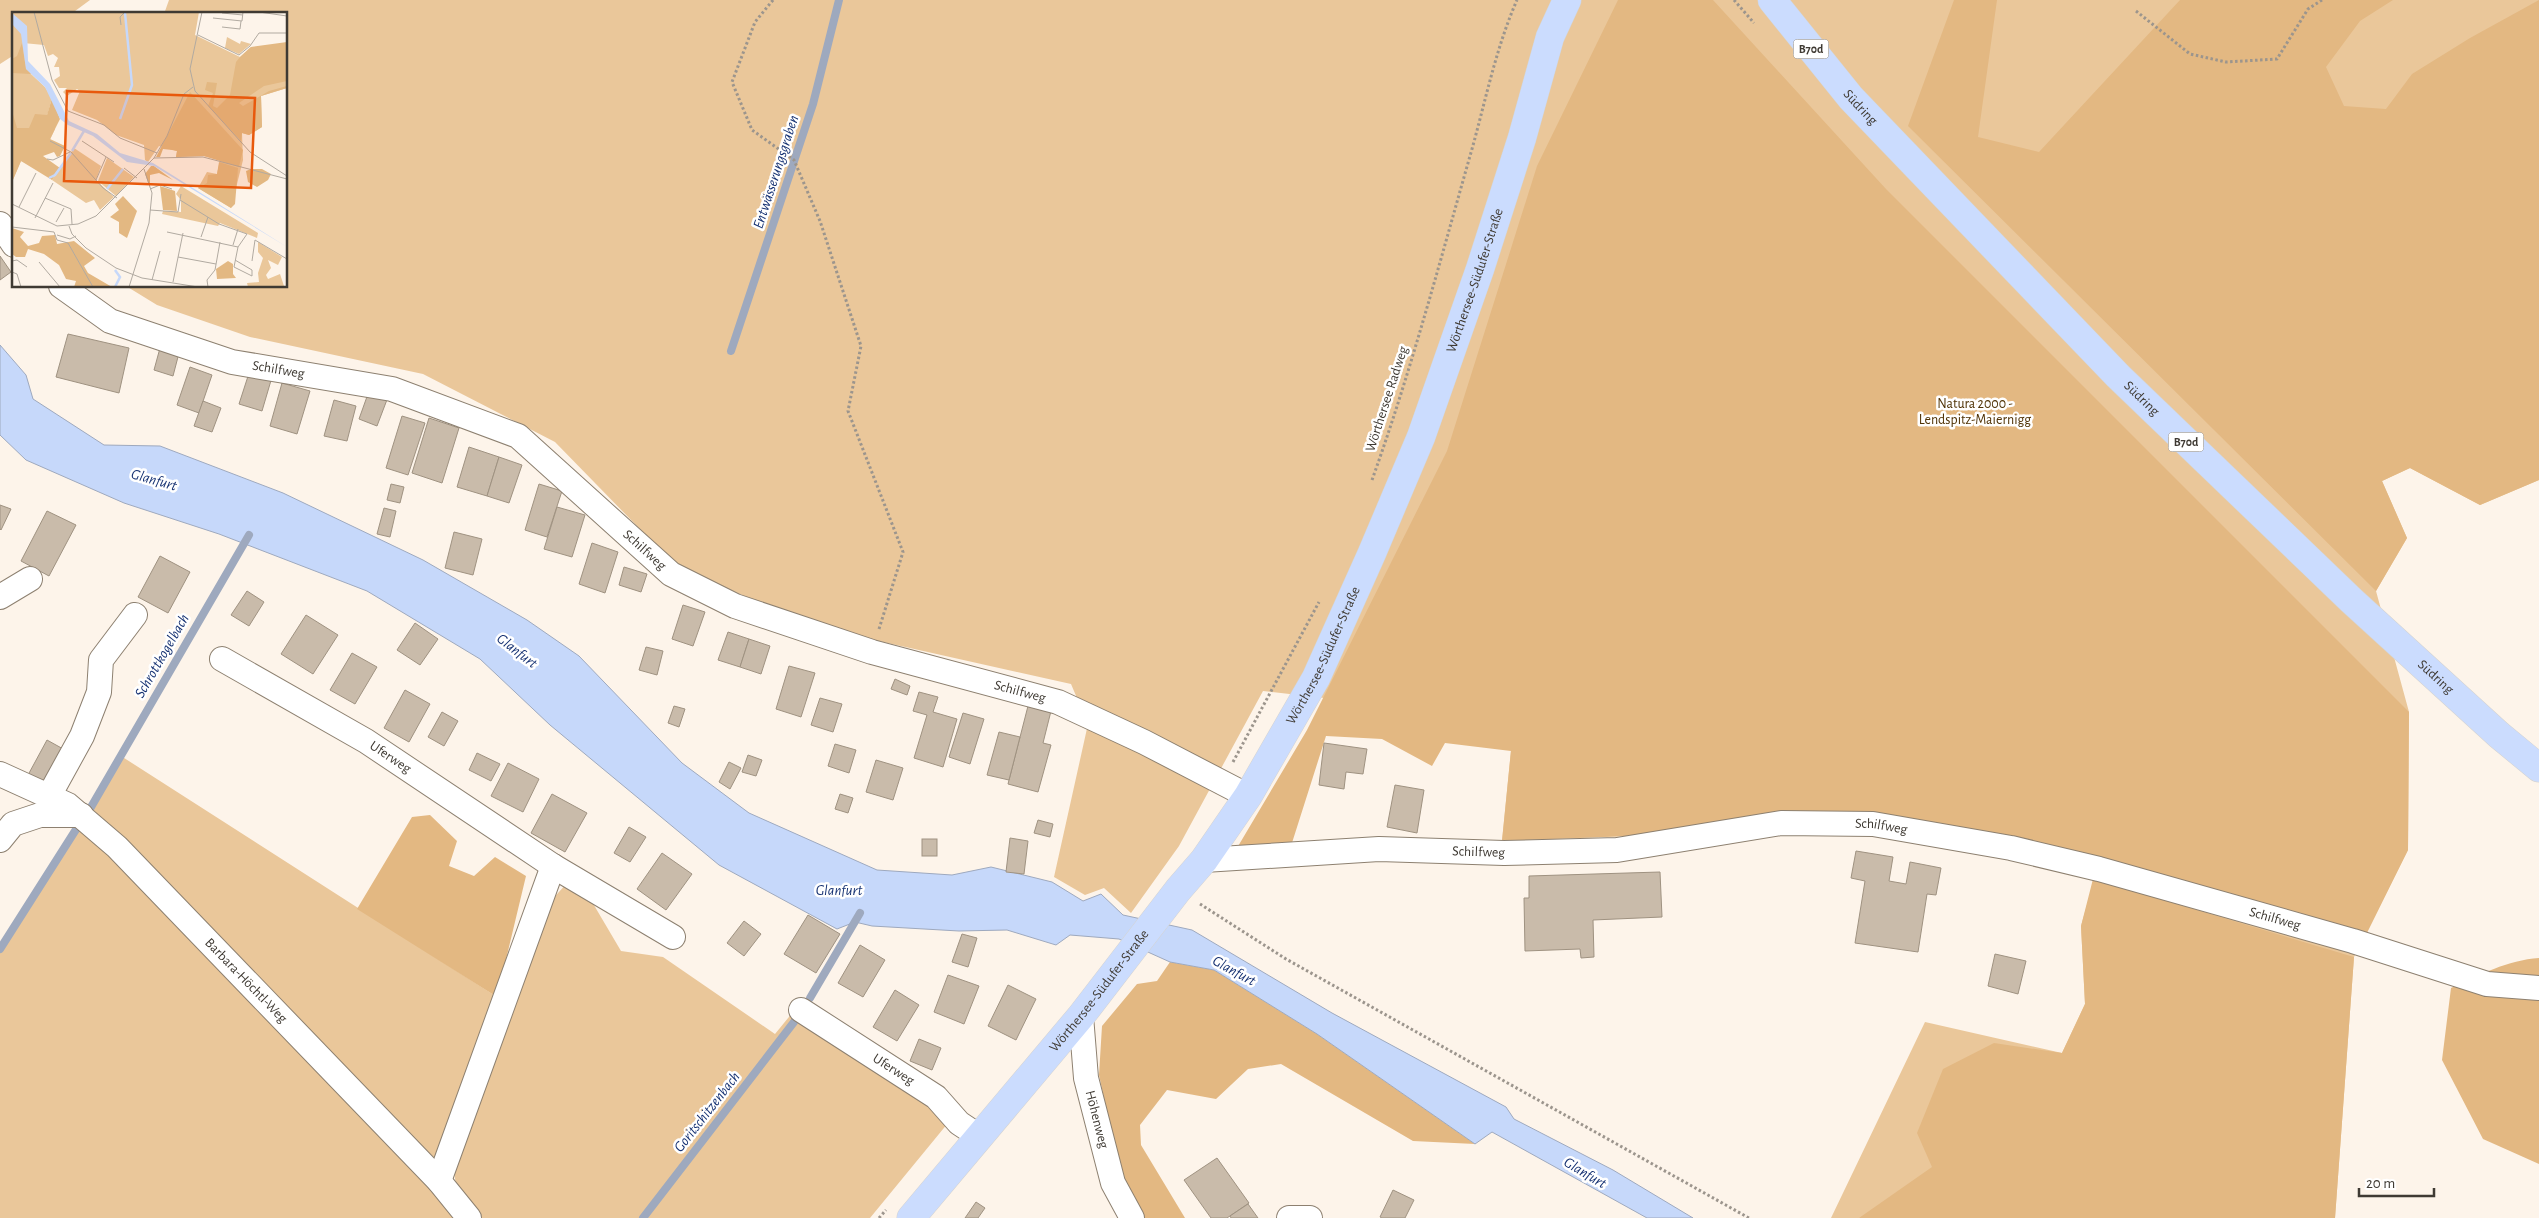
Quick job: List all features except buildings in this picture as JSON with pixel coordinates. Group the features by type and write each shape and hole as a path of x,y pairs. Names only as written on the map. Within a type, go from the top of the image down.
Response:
{"main road":[{"name":"Wörthersee-Südufer-Straße","path":"911,1218 1082,1016 1173,897 1204,860 1248,796 1316,678 1421,437 1480,269 1522,138 1550,37 1567,0"},
{"name":"Südring","path":"1772,0 1851,98 2118,376 2351,600 2499,736 2539,768"}],"street":[{"path":"0,224 12,242"},
{"name":"Schilfweg","path":"64,288 110,321 232,362 392,389 518,436 671,574 735,606 872,652 1058,702 1144,742 1248,796"},
{"path":"0,596 30,579"},
{"path":"49,796 82,736 98,692 101,660 135,615"},
{"name":"Uferweg","path":"222,659 366,741 553,866 673,937"},
{"name":"Barbara-Höchtl-Weg","path":"0,774 49,796 82,814 117,847 438,1181 469,1218"},
{"path":"0,840 13,824 40,815 82,814"},
{"name":"Schilfweg","path":"1204,860 1379,849 1504,853 1617,850 1781,824 1873,824 2011,848 2090,867 2353,941 2487,984 2539,988"},
{"path":"438,1181 553,866"},
{"name":"Uferweg","path":"801,1010 936,1097 959,1123 980,1137"},
{"name":"Höhenweg","path":"1082,1016 1086,1078 1113,1183 1132,1218"},
{"path":"1289,1218 1310,1218"}],"path":[{"path":"772,0 755,22 732,82 752,130 794,160 820,221 861,346 848,411 903,552 872,652"},
{"name":"Wörthersee Radweg","path":"1370,487 1402,398 1503,31 1517,0"},
{"path":"2136,10 2190,54 2226,62 2277,59 2308,9 2322,0"},
{"path":"1222,783 1319,601"},
{"path":"1173,897 1749,1218"}],"green space":[{"path":"0,0 90,0 74,12 12,12 12,56 0,64"},
{"name":"Natura 2000 - Lendspitz-Maiernigg","path":"169,0 2539,0 2539,480 2480,505 2410,468 2382,481 2407,538 2376,591 2409,712 2408,850 2354,957 2335,1218 1831,1218 1925,1022 2062,1053 2085,1004 2081,926 2100,859 1771,813 1627,836 1502,841 1511,750 1385,705 1263,691 1179,846 1131,913 1104,888 1085,895 1054,877 1088,724 1071,684 843,633 758,602 675,565 555,442 423,374 250,337 157,305 129,288 288,288 288,12 165,12"},
{"path":"1618,0 1713,0 1886,189 2409,712 2408,850 2365,937 2100,858 1879,813 1771,813 1627,836 1502,841 1511,751 1445,743 1432,766 1382,739 1326,736 1291,846 1237,848 1307,730 1447,451 1537,166"},
{"path":"1954,0 1997,0 1978,137 2039,152 2180,0 2393,0 2360,21 2326,67 2344,106 2386,109 2412,74 2470,38 2539,0 2539,480 2480,505 2410,468 2382,481 2407,538 2376,591 1908,126"},
{"path":"121,756 497,997 429,1185 456,1218 0,1218 0,943"},
{"path":"430,815 457,841 449,866 474,876 495,857 526,876 497,997 357,909 412,817"},
{"path":"2093,879 2354,957 2335,1218 1859,1218 1932,1167 1917,1133 1943,1069 1994,1043 2062,1053 2085,1004 2081,926"},
{"path":"568,882 588,895 621,951 663,957 775,1034 793,1012 933,1106 948,1123 870,1218 482,1218 457,1190 453,1167 548,904"},
{"path":"2539,958 2539,1164 2483,1139 2442,1060 2451,988 2505,965"},
{"path":"1170,962 1214,970 1317,1034 1475,1144 1413,1141 1281,1064 1248,1069 1216,1099 1167,1090 1140,1125 1141,1145 1185,1218 1143,1218 1122,1181 1099,1075 1102,1026 1137,984 1157,981"}],"water":[{"name":"Glanfurt","path":"0,345 26,375 33,399 104,445 160,446 283,493 423,560 527,620 579,656 682,763 749,813 877,870 952,875 991,867 1052,882 1083,901 1101,894 1123,915 1192,930 1332,1013 1506,1107 1514,1119 1613,1170 1693,1218 1647,1218 1492,1132 1475,1144 1317,1034 1214,970 1170,962 1119,939 1070,935 1056,945 1007,930 959,931 872,926 855,922 837,929 719,865 550,725 480,659 367,591 219,534 124,503 26,460 0,435"}],"waterway":[{"name":"Entwässerungsgraben","path":"731,351 813,104 839,0"},
{"name":"Schrottkogelbach","path":"87,814 249,535"},
{"name":"Schrottkogelbach","path":"0,949 82,820"},
{"path":"810,998 860,913"},
{"name":"Goritschitzenbach","path":"643,1218 794,1022"}]}
